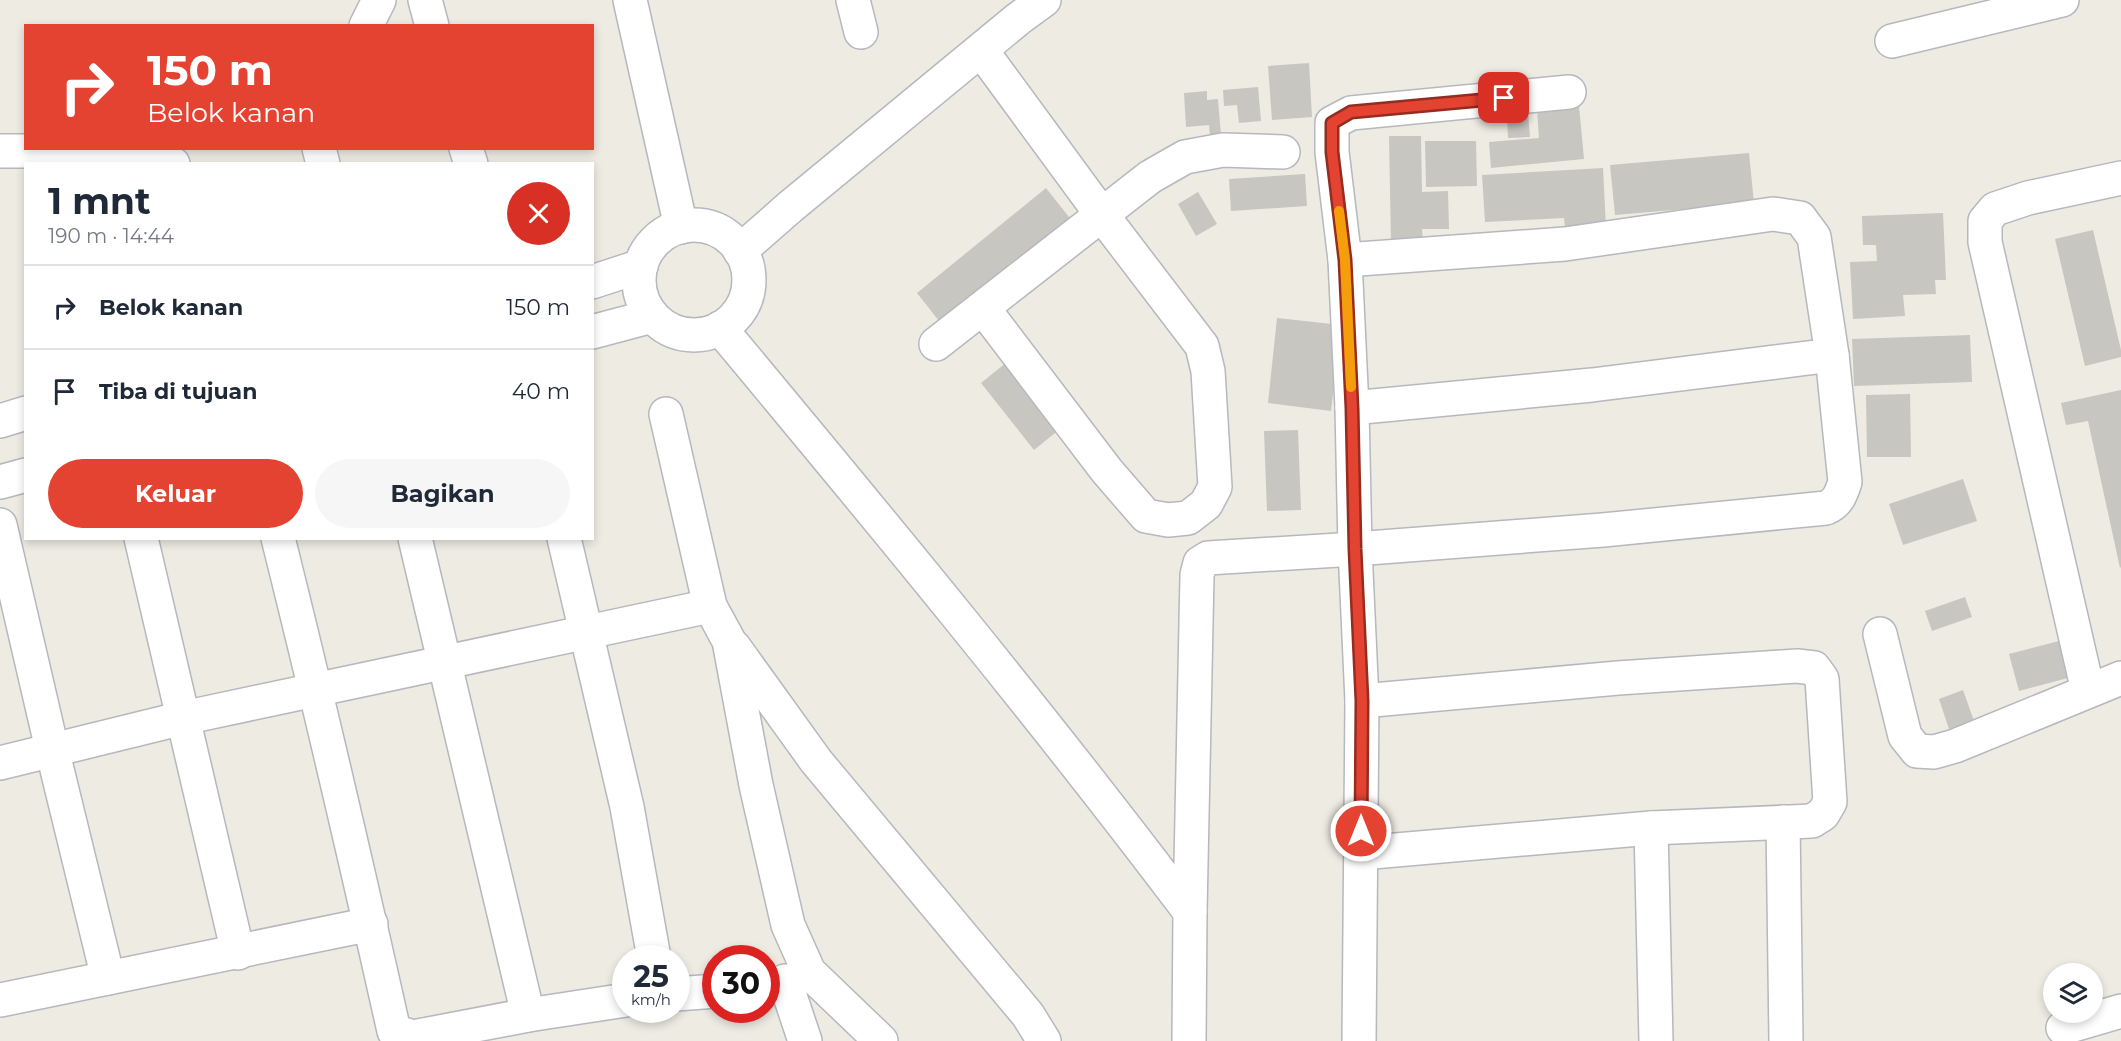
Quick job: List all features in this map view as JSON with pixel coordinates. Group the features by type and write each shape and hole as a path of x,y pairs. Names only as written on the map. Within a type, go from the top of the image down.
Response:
{"street":[{"path":"367,24 379,0"},
{"path":"425,0 431,24"},
{"path":"630,0 681,227"},
{"path":"853,0 861,32"},
{"path":"740,251 790,207 1044,0"},
{"path":"1892,41 2062,0"},
{"path":"981,50 1202,346 1208,371 1215,461 1215,487 1206,504 1188,518 1167,520 1146,516 1107,471 983,308"},
{"path":"1359,1041 1362,701 1345,260 1332,152 1332,123 1351,112 1569,92"},
{"path":"936,344 1150,177 1185,157 1223,150 1283,152"},
{"path":"0,151 42,157 136,162"},
{"path":"2088,691 1988,254 1984,221 1995,209 2028,198 2121,178"},
{"path":"1189,1041 1197,575 1200,563 1208,558 1603,530 1826,508 1834,505 1845,482 1832,355 1814,237 1800,218 1773,214 1565,244 1345,260"},
{"path":"694,225 708,227 726,236 740,251 746,265 747,294 741,308 732,320 706,334 691,335 663,326 652,316 643,300 639,284 641,266 646,253 655,241 667,232 681,227 694,225"},
{"path":"594,281 641,266"},
{"path":"594,331 652,316"},
{"path":"720,328 947,601 1115,813 1190,912"},
{"path":"1352,408 1592,385 1832,355"},
{"path":"0,421 24,414"},
{"path":"666,414 710,606 729,641 816,761 1028,1015 1044,1041"},
{"path":"0,482 24,476"},
{"path":"0,525 108,978"},
{"path":"141,540 238,953"},
{"path":"278,540 316,690 394,1031 412,1037 612,1002"},
{"path":"415,540 528,1015"},
{"path":"564,540 627,807 652,945"},
{"path":"0,763 183,718 710,606"},
{"path":"1880,634 1905,736 1917,751 1934,752 1955,746 2121,678"},
{"path":"729,641 756,785 788,925 787,979 805,1041"},
{"path":"1361,853 1651,828 1812,821 1823,814 1830,802 1822,678 1814,668 1797,666 1630,678 1362,701"},
{"path":"1783,822 1786,1041"},
{"path":"1651,828 1656,1041"},
{"path":"0,1000 371,924"},
{"path":"787,979 868,1037"},
{"path":"2063,1028 2121,1011"}],"building":[{"path":"1309,63 1312,117 1272,120 1268,66"},
{"path":"1258,87 1261,121 1239,123 1237,105 1224,106 1223,90"},
{"path":"1207,91 1207,100 1218,99 1221,135 1210,136 1209,125 1186,127 1184,93"},
{"path":"1579,106 1584,159 1491,168 1489,142 1539,138 1537,110"},
{"path":"1528,113 1530,137 1508,138 1507,114"},
{"path":"1389,136 1421,136 1422,192 1448,191 1449,229 1422,229 1423,242 1391,243"},
{"path":"1425,141 1476,141 1477,186 1426,187"},
{"path":"1749,153 1754,203 1615,215 1610,165"},
{"path":"1603,168 1606,227 1565,229 1564,218 1485,222 1482,175"},
{"path":"1305,174 1307,206 1231,211 1229,179"},
{"path":"1046,188 1073,222 943,326 917,293"},
{"path":"1198,192 1217,224 1196,236 1178,204"},
{"path":"1943,213 1946,280 1935,280 1936,294 1903,295 1905,316 1853,319 1850,262 1877,261 1876,245 1863,245 1862,216"},
{"path":"2093,230 2121,357 2085,366 2055,239"},
{"path":"1277,318 1341,325 1331,411 1268,403"},
{"path":"1970,335 1972,382 1854,386 1852,339"},
{"path":"1007,362 1060,429 1034,450 981,383"},
{"path":"2121,390 2120,568 2088,421 2066,425 2061,403"},
{"path":"1910,394 1911,457 1867,457 1866,395"},
{"path":"1298,430 1301,510 1267,511 1264,431"},
{"path":"1963,479 1977,521 1903,545 1889,504"},
{"path":"1965,597 1972,617 1932,631 1925,611"},
{"path":"2059,641 2068,678 2019,691 2009,654"},
{"path":"1963,690 1974,721 1949,729 1939,699"}],"slow traffic":[{"path":"1339,211 1345,260 1351,387"}],"route":[{"path":"1361,831 1362,701 1355,549 1352,408 1345,260 1332,152 1332,123 1351,112 1504,98"}]}
